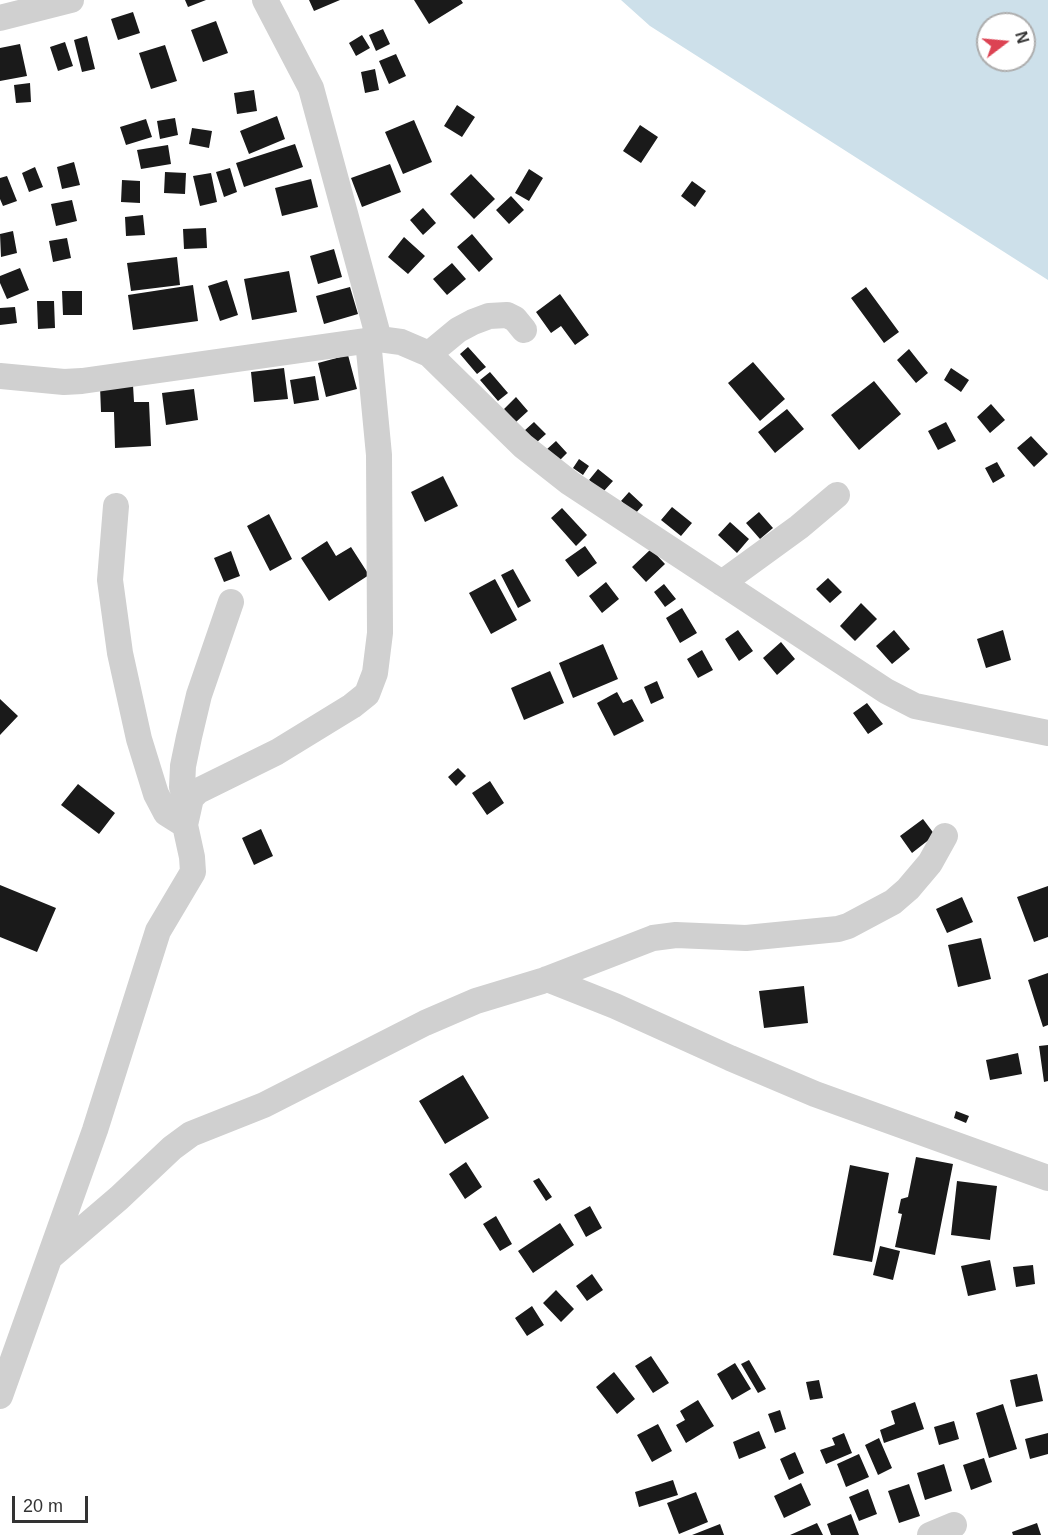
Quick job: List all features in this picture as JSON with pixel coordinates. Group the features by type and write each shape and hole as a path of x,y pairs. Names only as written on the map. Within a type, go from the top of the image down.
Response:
{"street":[{"path":"0,18 71,0"},
{"path":"187,815 191,798 198,791 277,752 352,706 367,694 375,673 380,633 379,455 374,339 311,88 265,0"},
{"path":"429,354 458,330 489,316 507,315 515,319 524,330"},
{"path":"0,376 64,382 82,381 374,339 401,342 429,354 522,446 570,483 886,691 915,706 1048,733"},
{"path":"722,583 799,527 837,495"},
{"path":"116,506 110,580 120,653 139,739 156,794 166,813 187,815"},
{"path":"0,1396 95,1130 158,931 193,872 182,787 183,766 199,695 231,602"},
{"path":"50,1258 172,1148 191,1134 264,1105 476,1001 547,979 653,938 676,935 746,938 838,929 848,926 893,902 908,890 930,863 945,836"},
{"path":"547,979 615,1006 815,1094 1048,1178"},
{"path":"930,1535 954,1525"}],"water":[{"path":"621,0 1048,0 1048,280 650,26"}],"building":[{"path":"185,0 206,0 188,7"},
{"path":"309,0 340,0 314,11"},
{"path":"414,0 461,0 463,3 429,24"},
{"path":"133,12 140,33 118,40 111,19"},
{"path":"216,21 228,53 203,62 191,30"},
{"path":"383,29 390,44 376,51 369,35"},
{"path":"362,35 370,48 356,56 349,43"},
{"path":"87,36 95,69 82,72 74,40"},
{"path":"65,42 73,66 58,71 50,47"},
{"path":"20,44 27,76 0,81 0,48"},
{"path":"165,45 177,81 151,89 139,53"},
{"path":"396,54 406,76 389,84 379,61"},
{"path":"375,69 379,90 365,93 361,72"},
{"path":"30,83 31,102 16,103 14,85"},
{"path":"254,90 257,111 237,114 234,93"},
{"path":"457,105 475,117 462,137 444,126"},
{"path":"277,116 285,139 249,154 240,131"},
{"path":"175,118 178,135 160,139 157,121"},
{"path":"146,119 152,137 126,145 120,127"},
{"path":"414,120 432,162 403,174 385,132"},
{"path":"640,125 658,137 641,163 623,151"},
{"path":"192,128 212,131 209,148 189,144"},
{"path":"295,144 303,167 244,187 236,163"},
{"path":"168,145 171,164 141,169 137,150"},
{"path":"74,162 80,185 62,189 57,167"},
{"path":"390,164 401,192 362,207 351,178"},
{"path":"35,167 43,187 29,192 22,173"},
{"path":"230,168 237,192 224,197 216,172"},
{"path":"529,169 543,178 529,201 515,193"},
{"path":"165,172 186,173 185,194 164,193"},
{"path":"211,173 217,202 200,206 193,176"},
{"path":"471,174 495,199 474,219 450,194"},
{"path":"7,176 17,201 3,206 0,199 0,178"},
{"path":"311,179 318,207 282,216 275,188"},
{"path":"122,180 140,181 140,203 121,202"},
{"path":"692,181 706,191 695,207 681,196"},
{"path":"511,196 524,210 509,224 496,210"},
{"path":"72,200 77,221 56,226 51,204"},
{"path":"423,208 436,223 423,235 410,220"},
{"path":"143,215 145,235 126,236 125,217"},
{"path":"206,228 207,248 184,249 183,229"},
{"path":"13,231 17,253 1,257 0,234"},
{"path":"472,234 493,259 479,272 457,247"},
{"path":"404,237 425,256 408,274 388,257"},
{"path":"67,238 71,258 53,262 49,241"},
{"path":"334,249 342,277 318,284 310,256"},
{"path":"177,257 180,285 131,291 127,263"},
{"path":"452,263 466,279 447,295 433,279"},
{"path":"20,268 29,290 7,299 0,283 0,276"},
{"path":"289,271 297,312 252,320 244,279"},
{"path":"227,280 238,315 220,321 208,286"},
{"path":"193,285 198,321 133,330 128,295"},
{"path":"350,287 358,314 324,324 316,296"},
{"path":"866,287 899,332 884,343 851,298"},
{"path":"62,291 82,291 82,315 63,315"},
{"path":"560,294 589,335 575,345 561,326 551,333 536,312"},
{"path":"37,301 54,301 55,328 38,329"},
{"path":"15,307 17,323 0,325 0,308"},
{"path":"468,347 486,367 477,374 460,354"},
{"path":"909,349 928,373 916,383 897,360"},
{"path":"348,355 357,389 326,397 318,363"},
{"path":"753,362 785,399 760,421 728,383"},
{"path":"284,368 288,399 254,402 251,372"},
{"path":"951,368 969,380 961,392 944,380"},
{"path":"490,372 508,393 498,401 480,380"},
{"path":"315,376 319,400 294,404 290,380"},
{"path":"874,381 901,414 859,450 831,415"},
{"path":"133,385 134,402 149,402 151,446 115,448 114,412 101,412 100,386"},
{"path":"194,389 198,420 166,425 162,393"},
{"path":"516,397 528,411 516,422 504,409"},
{"path":"991,404 1005,420 990,433 977,417"},
{"path":"787,409 804,429 775,453 758,432"},
{"path":"534,422 546,434 536,443 524,431"},
{"path":"946,422 956,441 938,450 928,431"},
{"path":"1031,436 1048,454 1034,467 1017,448"},
{"path":"556,441 567,453 557,463 546,450"},
{"path":"579,459 589,466 583,475 573,468"},
{"path":"997,462 1005,476 993,483 985,468"},
{"path":"598,469 613,481 603,492 589,480"},
{"path":"443,476 458,506 425,522 411,492"},
{"path":"629,492 643,505 635,514 621,501"},
{"path":"672,507 692,523 681,536 661,520"},
{"path":"562,508 587,535 576,546 551,518"},
{"path":"759,512 773,528 760,539 746,523"},
{"path":"269,514 292,559 270,571 247,526"},
{"path":"730,522 749,539 737,553 718,535"},
{"path":"327,541 336,556 351,547 369,575 329,601 301,558"},
{"path":"585,546 597,563 578,577 565,560"},
{"path":"651,549 665,564 646,582 632,567"},
{"path":"231,551 240,576 224,582 214,558"},
{"path":"513,569 531,601 518,608 501,575"},
{"path":"828,578 842,592 830,603 816,589"},
{"path":"495,579 517,620 491,634 469,593"},
{"path":"606,582 619,599 602,613 589,596"},
{"path":"664,584 676,599 665,607 654,592"},
{"path":"861,603 877,619 855,641 840,626"},
{"path":"682,608 697,633 680,643 666,618"},
{"path":"738,630 753,651 739,661 725,639"},
{"path":"894,630 910,649 892,664 876,646"},
{"path":"1003,630 1011,660 986,668 977,639"},
{"path":"781,642 795,659 777,675 763,658"},
{"path":"603,644 618,679 573,698 559,663"},
{"path":"702,650 713,670 698,678 687,659"},
{"path":"550,671 564,703 524,720 511,688"},
{"path":"657,681 664,698 651,704 644,687"},
{"path":"617,692 623,703 632,699 644,721 614,736 597,703"},
{"path":"0,699 18,716 0,735"},
{"path":"867,703 883,724 868,734 853,713"},
{"path":"458,768 466,776 456,786 448,777"},
{"path":"490,781 504,803 487,815 472,793"},
{"path":"78,784 115,813 99,834 61,805"},
{"path":"923,819 935,835 912,853 900,836"},
{"path":"261,829 273,856 254,865 242,838"},
{"path":"0,885 56,908 37,952 0,937"},
{"path":"1048,886 1048,937 1034,942 1017,897"},
{"path":"962,897 973,922 947,933 936,909"},
{"path":"981,938 991,979 958,987 948,945"},
{"path":"1048,973 1048,1025 1043,1027 1028,980"},
{"path":"804,986 808,1023 764,1028 759,991"},
{"path":"1048,1045 1048,1081 1044,1082 1039,1046"},
{"path":"1018,1053 1022,1074 990,1080 986,1060"},
{"path":"463,1075 489,1118 445,1144 419,1101"},
{"path":"956,1111 969,1116 966,1123 954,1118"},
{"path":"916,1157 953,1164 935,1255 895,1247 902,1214 898,1213 901,1199 908,1197"},
{"path":"466,1162 482,1187 465,1199 449,1174"},
{"path":"850,1165 889,1173 872,1262 833,1255"},
{"path":"539,1178 552,1197 546,1201 533,1181"},
{"path":"957,1181 997,1186 990,1240 951,1235"},
{"path":"590,1206 602,1228 586,1237 574,1215"},
{"path":"496,1216 512,1244 500,1251 483,1224"},
{"path":"560,1223 574,1245 533,1273 518,1251"},
{"path":"880,1246 900,1251 893,1280 873,1275"},
{"path":"990,1260 996,1290 968,1296 961,1266"},
{"path":"1033,1265 1035,1284 1016,1287 1013,1267"},
{"path":"592,1274 603,1290 587,1301 576,1286"},
{"path":"556,1290 574,1309 561,1322 543,1303"},
{"path":"532,1306 544,1325 527,1336 515,1318"},
{"path":"651,1356 669,1383 653,1393 635,1366"},
{"path":"749,1360 766,1389 758,1393 741,1364"},
{"path":"735,1363 751,1389 732,1400 717,1374"},
{"path":"614,1372 635,1399 617,1414 596,1387"},
{"path":"1037,1374 1043,1401 1016,1407 1010,1380"},
{"path":"819,1380 823,1398 810,1400 806,1382"},
{"path":"698,1400 714,1426 686,1443 676,1425 685,1420 680,1411"},
{"path":"915,1402 924,1429 884,1443 880,1430 895,1424 891,1411"},
{"path":"1003,1404 1017,1449 989,1458 976,1413"},
{"path":"780,1410 786,1429 775,1433 768,1414"},
{"path":"954,1421 959,1439 939,1445 934,1427"},
{"path":"658,1424 672,1451 652,1462 637,1435"},
{"path":"759,1431 766,1448 739,1459 733,1442"},
{"path":"844,1433 852,1453 826,1464 820,1450 835,1445 832,1438"},
{"path":"1048,1433 1048,1454 1030,1459 1025,1439"},
{"path":"879,1438 892,1468 878,1475 865,1445"},
{"path":"795,1452 804,1473 789,1480 780,1459"},
{"path":"859,1454 869,1477 846,1487 837,1464"},
{"path":"984,1458 992,1482 971,1490 963,1465"},
{"path":"944,1464 952,1491 925,1500 917,1473"},
{"path":"673,1480 678,1495 639,1507 635,1492"},
{"path":"801,1483 811,1505 784,1518 774,1496"},
{"path":"909,1484 920,1516 899,1523 888,1491"},
{"path":"868,1489 877,1514 859,1521 849,1497"},
{"path":"696,1492 708,1522 679,1534 667,1503"},
{"path":"851,1514 859,1535 831,1535 827,1524"},
{"path":"817,1523 823,1535 790,1535"},
{"path":"1037,1523 1041,1535 1013,1535 1012,1532"},
{"path":"720,1524 724,1535 692,1535"}]}
